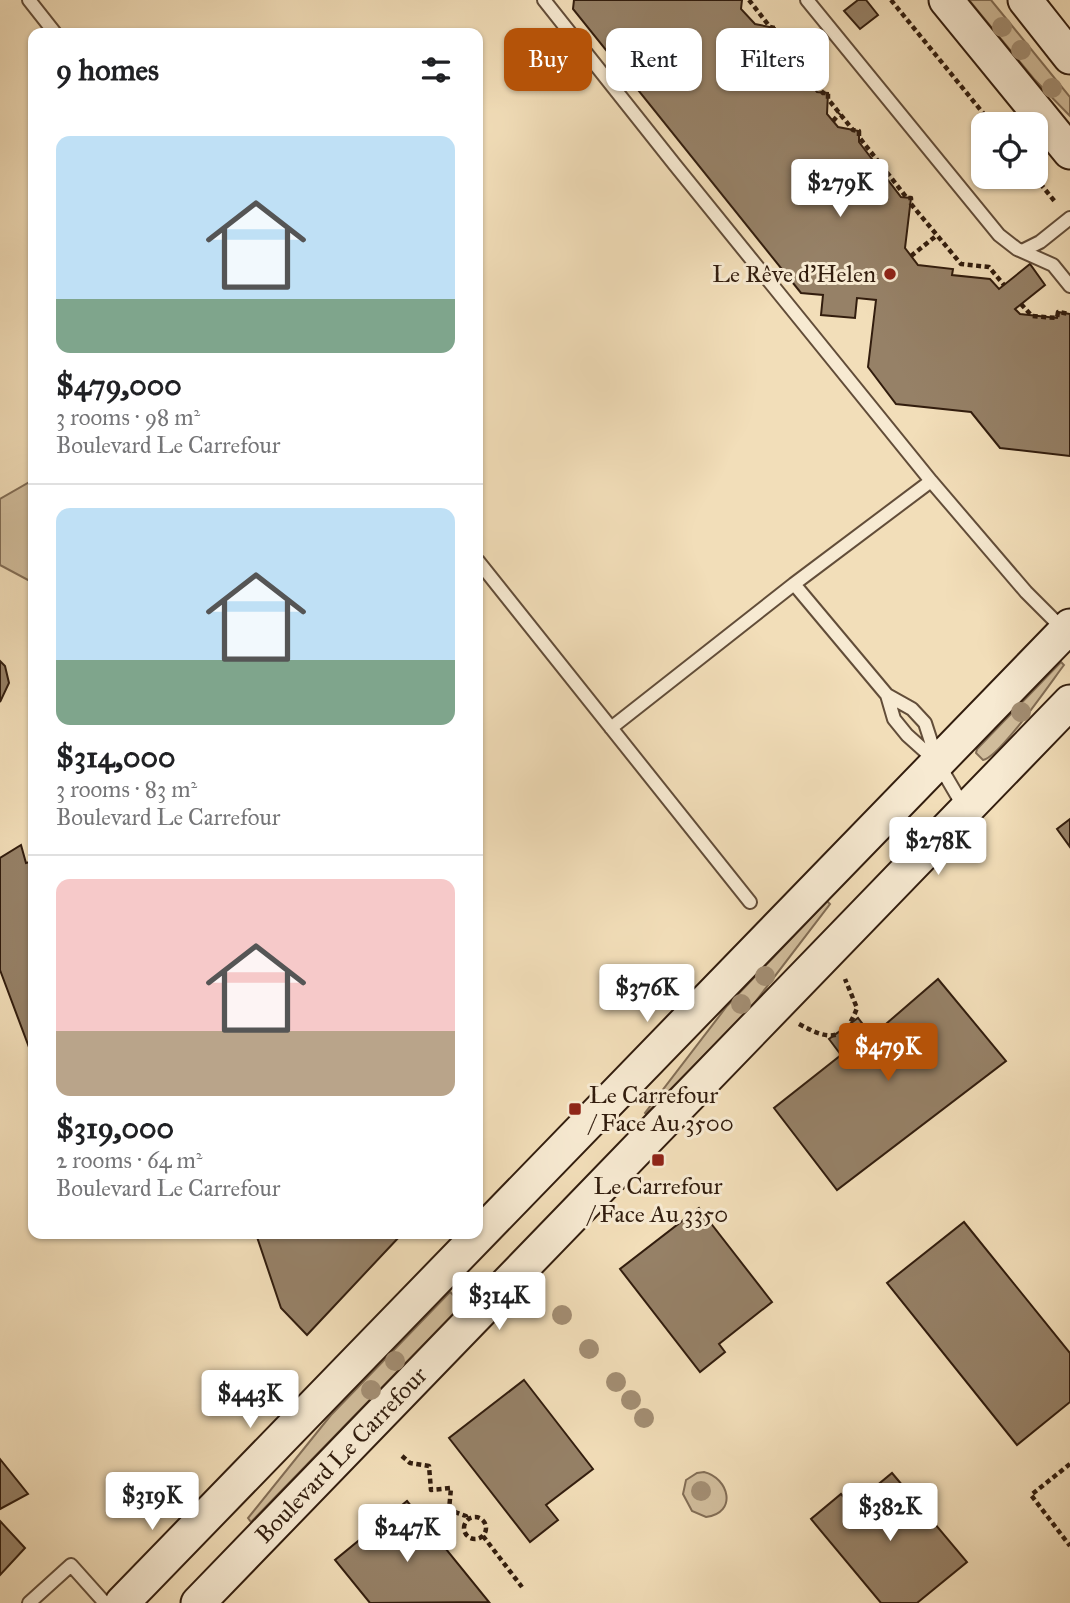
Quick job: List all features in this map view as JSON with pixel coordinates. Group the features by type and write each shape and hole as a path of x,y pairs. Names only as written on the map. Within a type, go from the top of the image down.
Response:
{"street":[{"path":"946,0 1070,152"},
{"path":"1025,0 1070,57"},
{"path":"483,1231 1068,629"},
{"name":"Boulevard Le Carrefour","path":"198,1603 1070,702"},
{"path":"122,1603 476,1239"}],"lane":[{"path":"29,0 51,28"},
{"path":"544,0 931,481 1026,592 1068,629"},
{"path":"807,0 999,235 1007,243 1052,265 1070,286"},
{"path":"1022,251 1040,242 1070,218"},
{"path":"611,728 794,584 931,481"},
{"path":"483,567 750,902"},
{"path":"794,584 887,695 912,709 925,723 938,763 965,810"},
{"path":"887,695 894,719 906,735 938,763"},
{"path":"29,1603 71,1565 105,1603"}],"path":[{"path":"750,0 771,27 775,28 774,32 823,93 828,93 828,99 853,130 859,131 859,137 907,198 911,198 911,204 936,236 961,264 989,267 1004,285"},
{"path":"891,0 982,112"},
{"path":"833,121 840,113"},
{"path":"1045,189 1057,204"},
{"path":"911,256 936,236"},
{"path":"1021,304 1032,316 1057,318 1058,312 1070,314"},
{"path":"792,1020 821,1036 836,1034 851,1023 857,1008 841,970"},
{"path":"402,1457 410,1463 429,1466 432,1490 451,1488 449,1510 466,1516 467,1520"},
{"path":"1070,1464 1031,1494 1070,1546"},
{"path":"475,1517 485,1521 487,1529 483,1536 473,1539 466,1535 464,1527 467,1520 475,1517"},
{"path":"483,1536 522,1587"}],"shaded area":[{"path":"969,0 991,0 1070,97 1070,116 1034,79"},
{"path":"28,483 28,580 0,565 0,499"},
{"path":"1061,662 1064,665 1025,718 1001,747 983,760 976,753 977,749"},
{"path":"827,901 830,904 749,1010 646,1114 727,1006"},
{"path":"450,1292 463,1304 251,1522 248,1518 331,1415"},
{"path":"704,1472 719,1481 726,1495 723,1509 706,1517 692,1511 683,1494 686,1480"}],"building":[{"path":"574,0 742,0 741,9 755,24 775,28 716,28 716,91 828,93 827,114 838,127 859,131 859,142 901,197 911,198 905,248 918,265 953,269 952,275 990,279 999,289 1030,264 1045,285 1015,309 1020,314 1057,318 1058,312 1070,314 1070,456 1000,448 971,412 896,404 868,367 876,300 857,298 855,318 821,315 823,295 801,293 639,91 702,91 702,28 606,28 606,50 592,33 592,28 588,28 573,9"},
{"path":"858,0 866,0 878,15 860,29 844,11"},
{"path":"0,661 5,666 9,683 0,702"},
{"path":"1070,819 1070,847 1057,829"},
{"path":"21,845 28,862 28,1045 0,970 0,858"},
{"path":"938,979 1006,1061 837,1190 774,1108 841,1055 829,1039 858,1018 872,1036"},
{"path":"699,1208 772,1302 719,1344 725,1352 700,1372 620,1269"},
{"path":"964,1222 1070,1353 1070,1402 1017,1445 887,1283"},
{"path":"258,1239 397,1239 307,1335 281,1308"},
{"path":"524,1380 593,1469 546,1505 558,1520 530,1542 449,1438"},
{"path":"0,1459 28,1494 0,1509"},
{"path":"892,1473 967,1562 917,1603 881,1603 811,1519 841,1494 852,1506"},
{"path":"407,1501 489,1602 370,1603 335,1560"},
{"path":"0,1521 25,1548 0,1575"}],"place":[{"name":"Le Rêve d'Helen","path":"890,274"},
{"name":"Le Carrefour / Face Au 3500","path":"575,1109"},
{"name":"Le Carrefour / Face Au 3350","path":"658,1160"}]}
